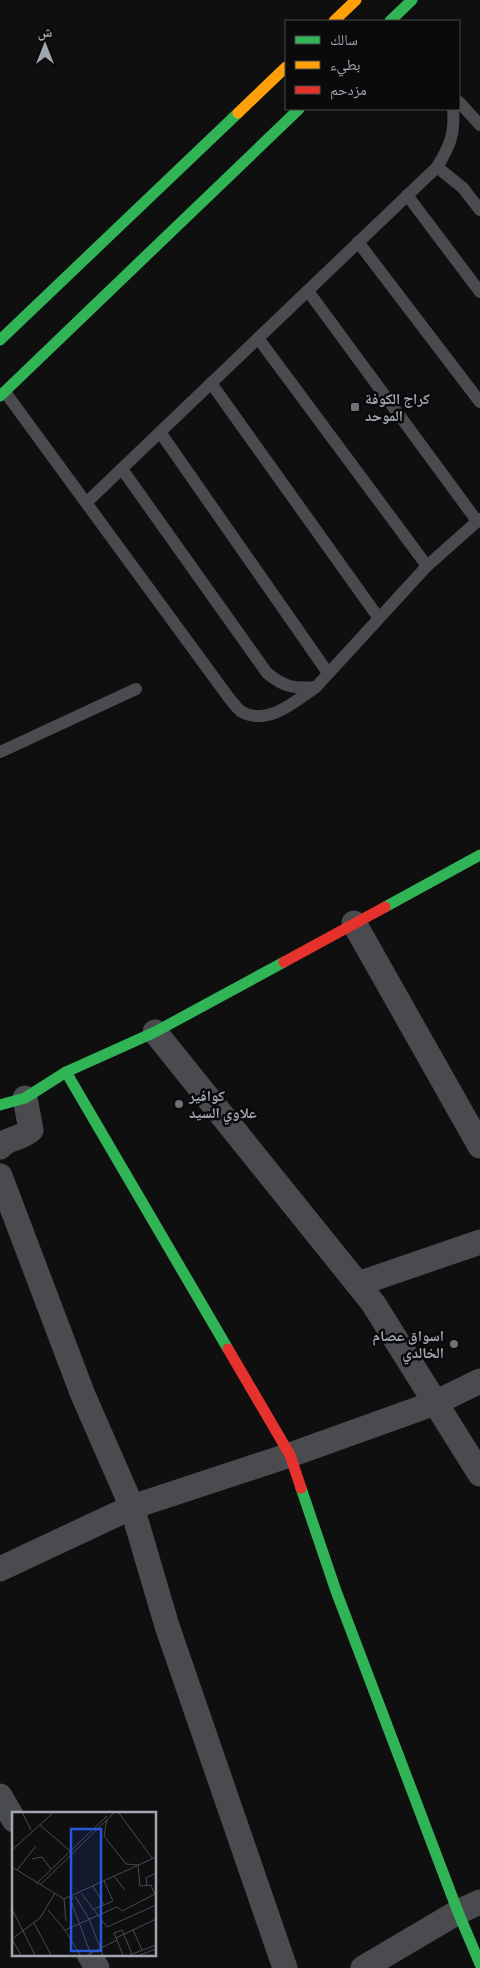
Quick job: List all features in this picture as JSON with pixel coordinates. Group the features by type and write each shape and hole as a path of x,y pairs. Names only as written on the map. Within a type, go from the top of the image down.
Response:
{"street":[{"path":"335,20 356,0"},
{"path":"393,20 412,0"},
{"path":"0,340 285,68"},
{"path":"2,394 298,110"},
{"path":"0,1105 25,1098 66,1072 155,1032 480,855"},
{"path":"354,923 480,1146"},
{"path":"155,1032 373,1303 480,1474"},
{"path":"66,1072 290,1455 336,1591 469,1907 480,1964"},
{"path":"0,1147 4,1142 23,1137 31,1130 25,1098"},
{"path":"0,1176 83,1395 132,1507 167,1626 285,1968"},
{"path":"358,1284 480,1242"},
{"path":"0,1569 132,1507 290,1455 435,1403 480,1381"},
{"path":"0,1796 12,1817"},
{"path":"362,1968 469,1907"},
{"path":"90,1956 97,1968"}],"lane":[{"path":"460,103 480,125"},
{"path":"87,502 437,167 447,150 454,126 452,110"},
{"path":"437,167 463,188 480,210"},
{"path":"407,195 480,292"},
{"path":"358,242 480,402"},
{"path":"2,394 87,502 229,698 242,712 262,716 279,711 296,702 316,687 378,617 427,566 479,520 308,291"},
{"path":"258,338 427,566"},
{"path":"211,383 378,617"},
{"path":"160,432 328,673"},
{"path":"122,469 267,674 281,684 296,688 316,687"},
{"path":"0,752 136,689"}],"traffic: fast":[{"path":"391,20 412,0"},
{"path":"0,396 298,110"},
{"path":"0,340 238,113"},
{"path":"385,907 480,855"},
{"path":"0,1105 25,1098 66,1072 155,1032 284,962"},
{"path":"66,1072 228,1349"},
{"path":"301,1488 336,1591 458,1912 480,1964"}],"traffic: slow":[{"path":"335,20 356,0"},
{"path":"238,113 285,68"}],"traffic: jam":[{"path":"284,962 385,907"},
{"path":"228,1349 290,1455 301,1488"}],"place":[{"name":"كراج الكوفة الموحد","path":"355,407"},
{"name":"كوافير علاوي السيد","path":"179,1104"},
{"name":"اسواق عصام الخالدي","path":"454,1344"}]}
